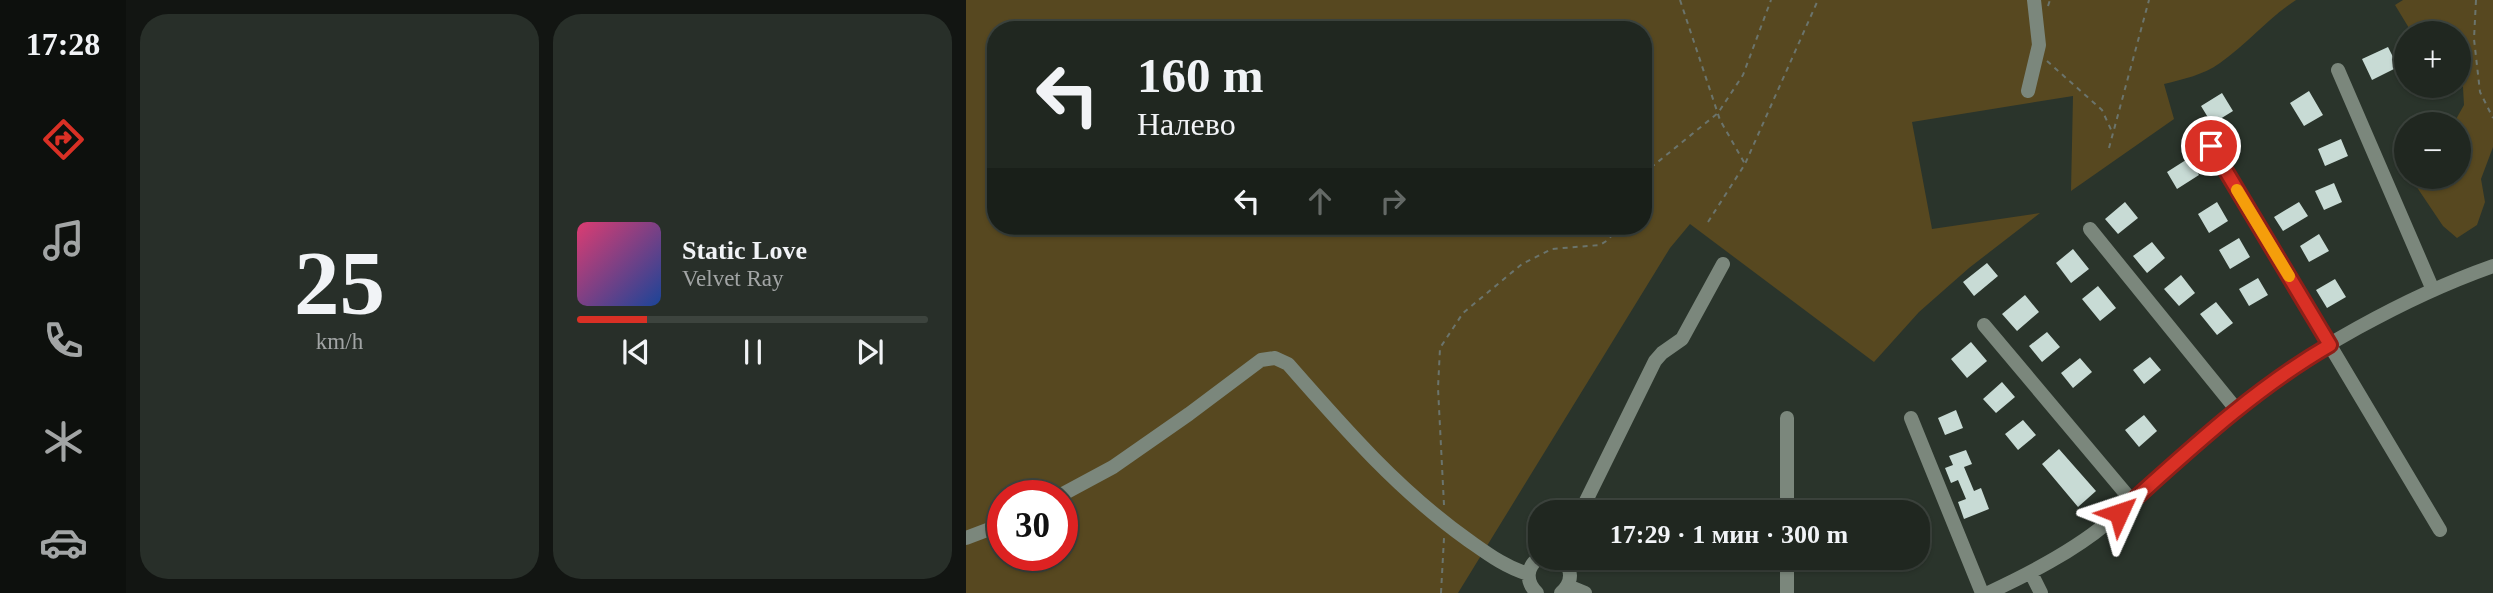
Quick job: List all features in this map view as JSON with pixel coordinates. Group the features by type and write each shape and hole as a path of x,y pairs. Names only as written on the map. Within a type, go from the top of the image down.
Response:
{"street":[{"path":"2028,91 2039,45 2034,0"},
{"path":"2338,70 2433,290"},
{"path":"2211,146 2440,530"},
{"path":"2090,229 2236,409"},
{"path":"1586,500 1655,361 1682,339 1723,264"},
{"path":"1988,593 2031,573 2105,525 2236,409 2305,359 2433,290 2493,266"},
{"path":"1984,325 2132,501"},
{"path":"1078,486 1113,467 1261,360 1275,358 1288,364 1355,441 1431,514 1509,568 1528,574"},
{"path":"1787,418 1787,500"},
{"path":"1911,418 1982,593"},
{"path":"966,538 987,530"},
{"path":"1530,570 1531,586 1538,593"},
{"path":"1569,570 1564,590 1585,593"},
{"path":"1787,570 1787,593"},
{"path":"2031,573 2041,593"}],"path":[{"path":"1680,0 1717,113 1745,164"},
{"path":"1652,167 1717,113 1743,75 1770,0"},
{"path":"1708,222 1745,164 1818,0"},
{"path":"2109,148 2149,0"},
{"path":"2476,0 2474,39 2480,92 2493,118"},
{"path":"2039,45 2048,61 2102,110 2113,134"},
{"path":"1441,593 1445,524 1438,388 1440,348 1462,313 1522,264 1552,249 1600,245 1612,235"}],"shaded area":[{"path":"966,0 2296,0 2214,67 2164,84 2174,119 2071,191 2073,96 1912,122 1932,229 2040,213 1969,268 1919,312 1874,362 1690,224 1670,248 1458,593 966,593"},
{"path":"2403,0 2493,0 2493,147 2481,179 2485,202 2477,225 2457,238 2443,226 2418,189 2471,189 2471,112 2460,112 2464,98 2471,98 2471,21 2405,21 2395,5"}],"building":[{"path":"2388,47 2394,59 2394,69 2372,80 2362,59"},
{"path":"2309,91 2323,115 2304,126 2290,103"},
{"path":"2222,93 2233,111 2212,124 2201,106"},
{"path":"2341,139 2348,156 2325,166 2318,149"},
{"path":"2189,158 2199,175 2177,189 2167,172"},
{"path":"2334,183 2342,202 2324,210 2315,191"},
{"path":"2125,202 2138,218 2118,234 2105,219"},
{"path":"2217,202 2228,221 2209,233 2198,214"},
{"path":"2299,202 2308,216 2283,231 2274,217"},
{"path":"2319,234 2329,251 2309,262 2300,246"},
{"path":"2239,238 2250,257 2230,269 2219,250"},
{"path":"2152,242 2165,258 2147,273 2133,256"},
{"path":"2073,249 2089,269 2071,283 2056,263"},
{"path":"1987,263 1998,276 1974,296 1963,282"},
{"path":"2181,275 2195,293 2179,306 2164,289"},
{"path":"2258,278 2268,295 2249,306 2239,289"},
{"path":"2335,279 2346,297 2327,308 2316,290"},
{"path":"2098,286 2116,308 2100,321 2082,299"},
{"path":"2025,295 2039,312 2017,331 2002,314"},
{"path":"2216,302 2233,323 2217,335 2200,314"},
{"path":"2047,332 2060,347 2042,362 2029,346"},
{"path":"1971,342 1987,361 1967,378 1951,359"},
{"path":"2150,357 2161,370 2144,384 2133,370"},
{"path":"2080,358 2092,372 2073,388 2061,373"},
{"path":"2002,382 2015,397 1996,413 1983,399"},
{"path":"1956,410 1963,428 1945,435 1938,418"},
{"path":"2144,415 2157,431 2139,447 2125,430"},
{"path":"2023,420 2036,435 2018,450 2005,434"},
{"path":"2059,449 2096,491 2078,507 2042,464"},
{"path":"1966,450 1972,464 1964,467 1974,491 1981,488 1989,509 1964,519 1958,502 1966,499 1958,480 1951,483 1945,468 1953,465 1949,456"}],"slow traffic":[{"path":"2237,190 2289,276"}],"route":[{"path":"2119,513 2236,409 2305,359 2330,345 2211,146"}]}
